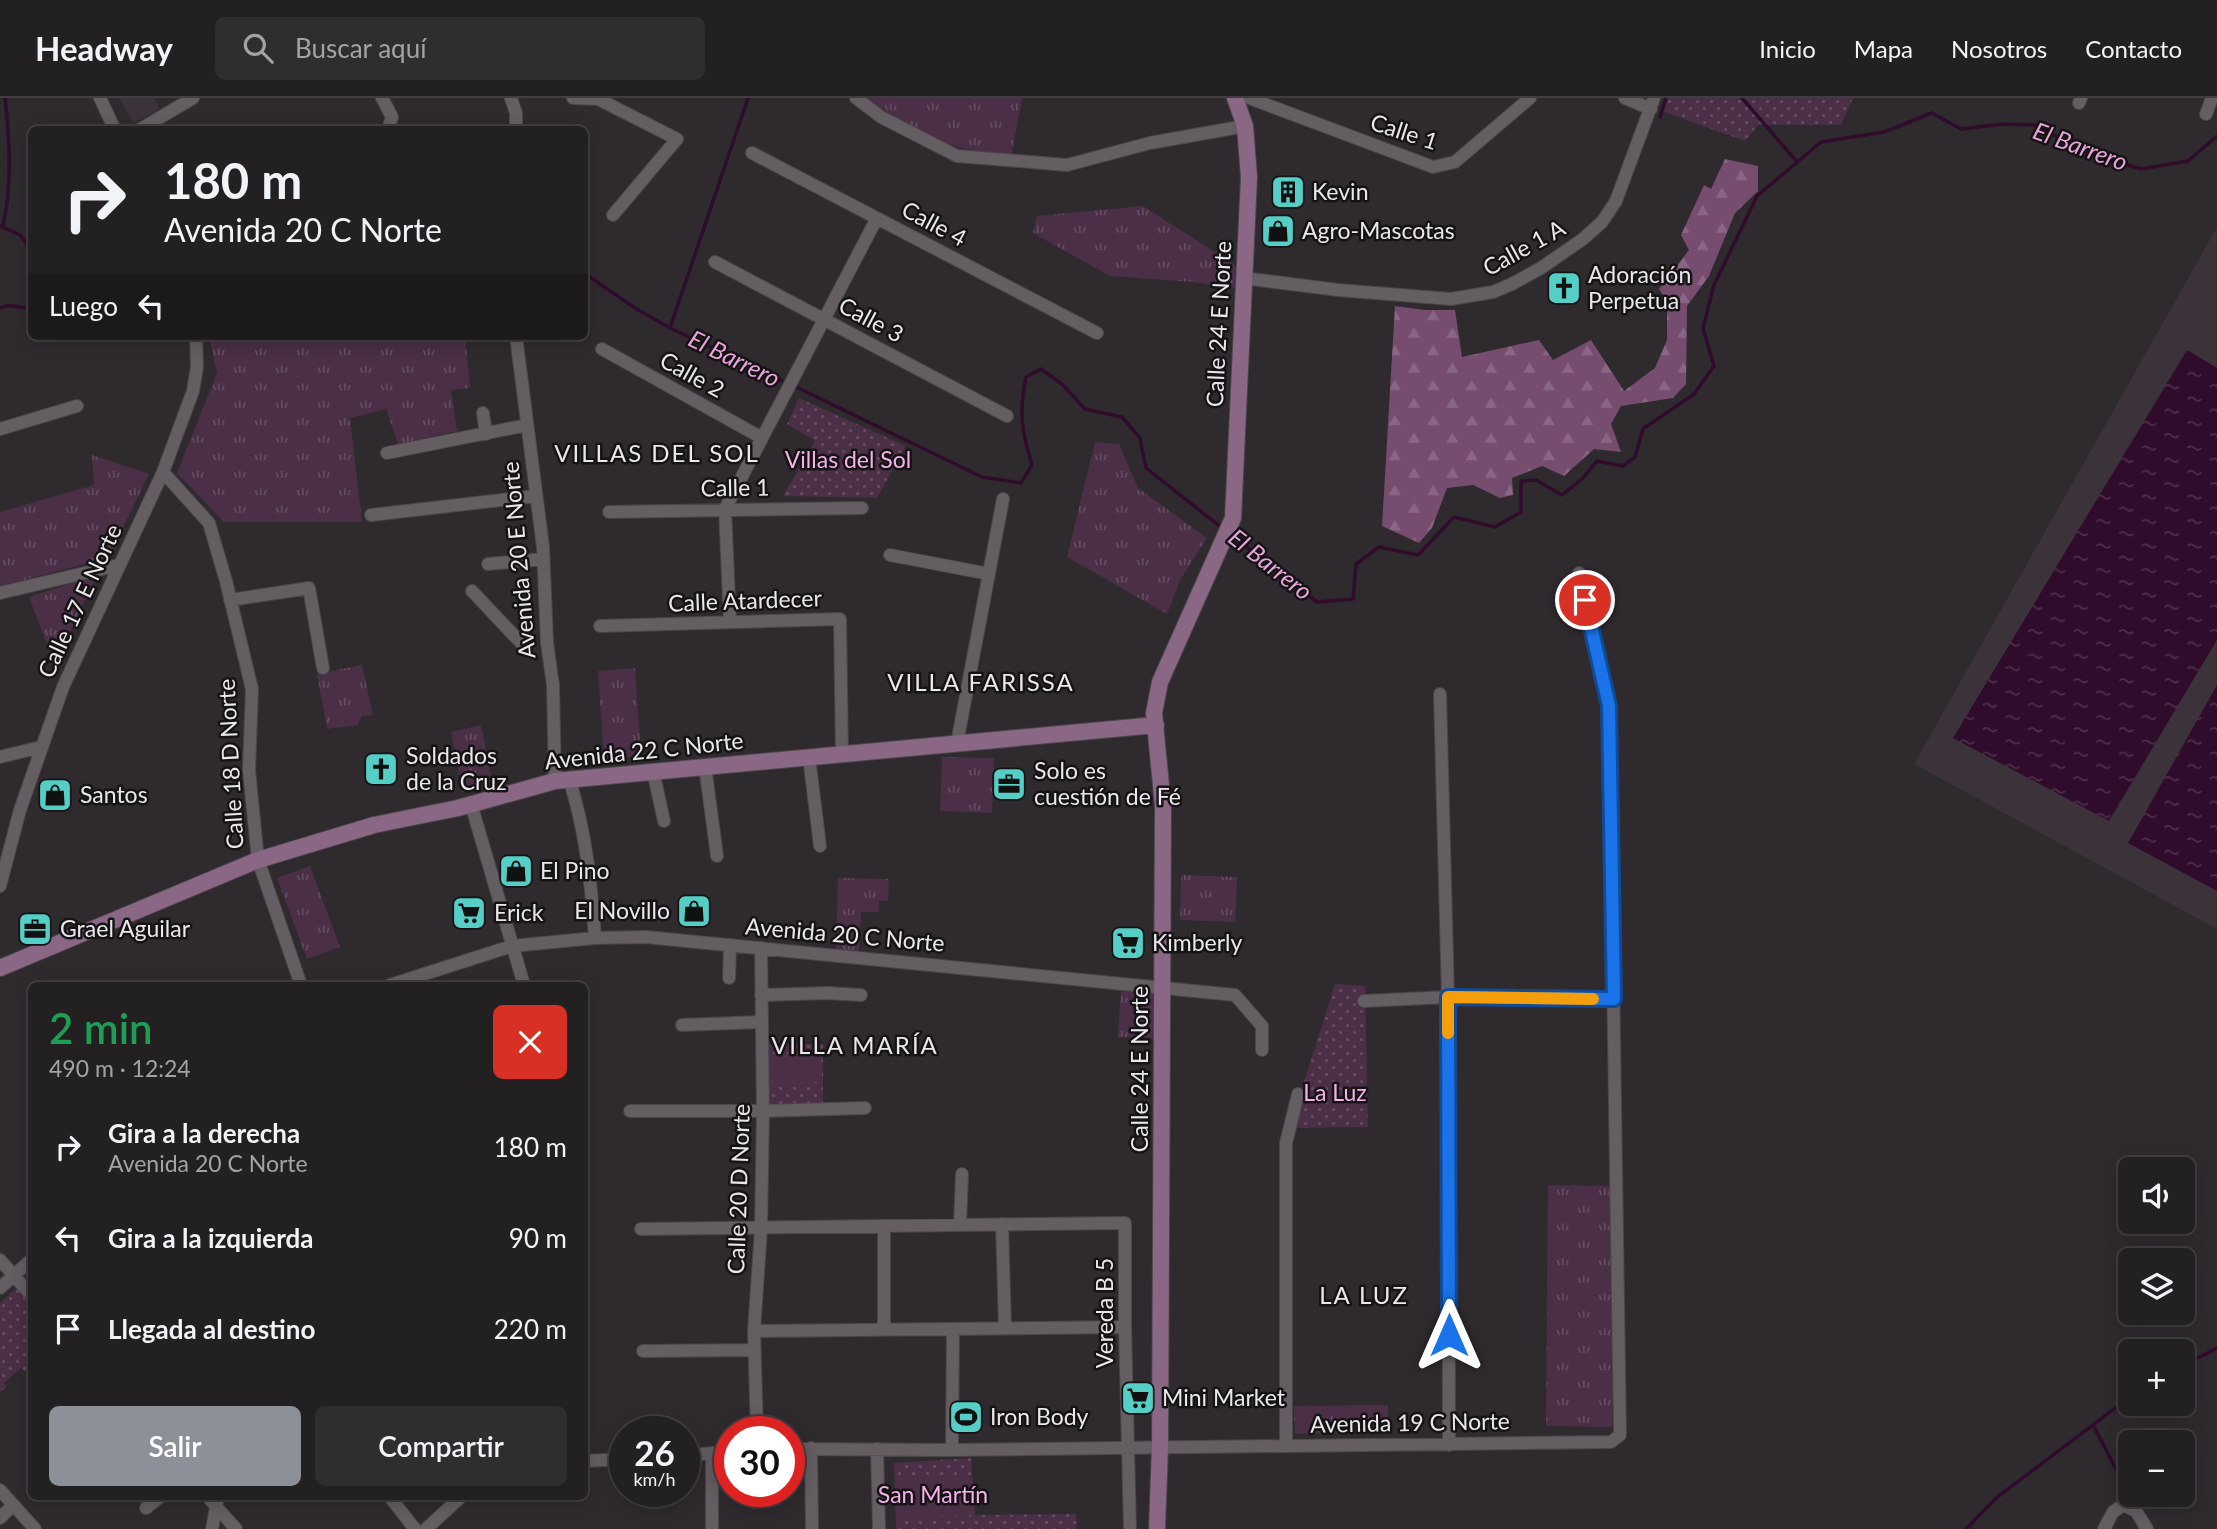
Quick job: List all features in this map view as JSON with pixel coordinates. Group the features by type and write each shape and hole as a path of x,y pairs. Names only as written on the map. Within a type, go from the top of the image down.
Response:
{"main road":[{"name":"Calle 24 E Norte","path":"1157,1529 1160,1447 1163,806 1154,713 1160,682 1233,518 1248,177 1241,100"},
{"name":"Avenida 22 C Norte","path":"0,968 258,860 374,825 471,804 562,780 1156,725"}],"street":[{"path":"100,98 113,126"},
{"path":"146,126 193,98"},
{"path":"382,98 392,117 389,126"},
{"path":"511,98 516,113 516,126"},
{"path":"573,98 598,99 677,139 613,215"},
{"path":"856,98 881,117 957,156 1067,164 1150,143 1245,126"},
{"name":"Calle 1","path":"1241,100 1433,167 1455,162 1530,98"},
{"path":"1625,98 1652,103"},
{"path":"2206,114 2212,98"},
{"name":"Calle 1 A","path":"1243,278 1338,290 1451,299 1493,292 1541,268 1583,239 1602,222 1616,201 1652,103"},
{"name":"Calle 4","path":"752,153 1097,333"},
{"path":"730,622 724,509 877,218"},
{"name":"Calle 3","path":"715,262 1007,416"},
{"name":"Calle 17 E Norte","path":"0,886 20,810 63,687 163,472 193,391 197,367 196,340"},
{"name":"Avenida 20 E Norte","path":"516,340 543,559 547,643 562,780 581,818 589,864 594,938"},
{"name":"Calle 2","path":"602,349 762,438"},
{"path":"0,429 77,406"},
{"path":"483,413 486,434"},
{"path":"387,453 527,425"},
{"name":"Calle 18 D Norte","path":"163,472 209,523 230,600 252,689 249,770 258,860 300,982"},
{"path":"371,515 536,496"},
{"path":"957,743 1003,499"},
{"name":"Calle 1","path":"609,512 862,508"},
{"path":"890,555 989,574"},
{"path":"488,564 543,559"},
{"path":"0,593 119,565"},
{"path":"1364,1001 1448,997 1614,999 1609,706 1579,573"},
{"path":"230,600 309,588 323,668"},
{"path":"472,591 524,646"},
{"name":"Calle Atardecer","path":"600,626 840,619 842,754"},
{"path":"1440,694 1448,997 1449,1445"},
{"path":"0,757 41,747"},
{"path":"809,757 820,846"},
{"path":"705,766 718,856"},
{"path":"653,771 664,821"},
{"path":"471,804 523,982"},
{"name":"Avenida 20 C Norte","path":"399,982 512,946 594,938 646,937 1235,995 1262,1026 1262,1050"},
{"path":"729,978 730,945"},
{"name":"Calle 20 D Norte","path":"756,1416 754,1331 761,1229 763,1111 761,948"},
{"path":"761,995 828,993 861,996"},
{"name":"Avenida 19 C Norte","path":"805,1448 952,1450 1611,1442 1620,1435 1614,999"},
{"path":"682,1025 761,1022"},
{"path":"1286,1446 1286,1143 1298,1094"},
{"path":"630,1111 865,1108"},
{"path":"960,1225 962,1174"},
{"name":"Vereda B 5","path":"1002,1224 1125,1223 1130,1529"},
{"path":"641,1229 1002,1224 1005,1327"},
{"path":"884,1227 884,1330"},
{"path":"0,1260 28,1292"},
{"path":"0,1288 28,1262"},
{"path":"754,1331 1125,1327"},
{"path":"952,1450 953,1329"},
{"path":"643,1351 754,1350"},
{"path":"811,1448 812,1529"},
{"path":"877,1449 879,1529"},
{"path":"700,1454 712,1453 712,1529"},
{"path":"588,1461 609,1460"},
{"path":"0,1490 35,1529"},
{"path":"146,1508 156,1500"},
{"path":"392,1500 415,1529"},
{"path":"426,1529 458,1500"},
{"path":"212,1529 217,1502"},
{"path":"217,1502 236,1529"},
{"path":"0,1518 13,1505"},
{"path":"2104,1529 2113,1512 2123,1505 2136,1511 2147,1529"}],"shaded area":[{"path":"119,98 154,98 160,109 133,123"},
{"path":"2217,227 2217,929 1914,764"}],"green space":[{"path":"869,98 1022,98 1011,157 941,141 895,117 869,101"},
{"path":"1667,98 1853,98 1841,125 1758,125 1745,141 1662,111"},
{"path":"1725,159 1758,166 1758,191 1735,213 1709,276 1687,306 1686,384 1673,398 1621,406 1611,424 1621,452 1594,449 1564,476 1542,466 1512,478 1513,495 1500,498 1473,485 1447,488 1432,528 1419,543 1382,526 1395,306 1455,310 1462,357 1539,340 1553,360 1591,340 1624,391 1655,368 1667,340 1667,301 1659,289 1689,250 1681,235 1704,185 1711,189"},
{"path":"1143,206 1238,267 1235,288 1110,276 1033,233 1037,216"},
{"path":"210,340 465,340 470,388 451,390 457,431 398,444 386,409 350,418 362,522 224,522 177,473 217,373"},
{"name":"Villas del Sol","path":"799,398 906,446 877,498 783,496 815,441 787,424"},
{"path":"1095,442 1119,444 1138,488 1207,538 1180,580 1167,614 1067,557"},
{"path":"92,455 149,474 108,558 0,586 0,512 94,485"},
{"path":"97,575 55,664 29,597"},
{"path":"362,665 373,715 361,716 358,725 327,729 317,674"},
{"path":"635,668 641,756 604,759 598,671"},
{"path":"481,725 493,786 463,792 451,732"},
{"path":"942,757 994,758 992,813 940,811"},
{"path":"310,866 340,947 307,959 277,878"},
{"path":"1181,875 1237,877 1235,922 1180,920"},
{"path":"838,878 889,879 888,901 879,901 879,912 861,912 859,953 836,953"},
{"name":"La Luz","path":"1335,984 1365,986 1368,1127 1296,1128 1295,1110"},
{"path":"1121,991 1156,994 1154,1038 1118,1037"},
{"path":"769,1044 823,1044 823,1106 769,1106"},
{"path":"821,1052 822,1082 773,1083 772,1054"},
{"path":"1548,1185 1614,1186 1612,1427 1546,1426"},
{"path":"17,1288 28,1301 28,1370 25,1372 21,1368 4,1383 7,1386 0,1392 0,1303"},
{"path":"1388,1405 1388,1432 1295,1434 1294,1406"},
{"name":"San Martín","path":"971,1458 975,1515 1076,1514 1077,1529 896,1529 894,1463"},
{"path":"970,1477 970,1516 897,1517 896,1478"}],"water":[{"path":"2187,350 2217,368 2217,640 2109,821 1953,738"},
{"path":"2217,685 2217,891 2128,843"}],"waterway":[{"path":"3,226 9,162 5,98"},
{"path":"670,328 748,98"},
{"path":"1660,117 1666,98"},
{"path":"1742,98 1797,162"},
{"name":"El Barrero","path":"1231,535 1317,602 1353,599 1356,564 1379,547 1418,555 1454,517 1495,527 1521,512 1521,481 1536,480 1562,495 1583,478 1597,461 1623,466 1635,457 1643,429 1694,394 1714,366 1703,328 1714,285 1757,196 1821,142 1884,132 1932,113 1961,129 2004,124 2034,125 2092,154 2141,169 2188,161 2217,136"},
{"path":"0,226 20,235 28,246"},
{"name":"El Barrero","path":"588,276 670,328 787,383"},
{"name":"El Barrero","path":"0,308 28,307"},
{"name":"El Barrero","path":"794,386 982,477 1021,483 1032,465 1022,421 1026,377 1041,369 1062,384 1085,409 1122,417 1140,438 1146,468 1222,528"},
{"path":"2195,1359 2217,1348"},
{"path":"1966,1529 1996,1498 2118,1406"},
{"path":"2093,1425 2118,1472"}],"slow traffic":[{"path":"1448,1033 1448,997 1593,999"}],"place":[{"name":"Kevin","path":"1288,192"},
{"name":"Agro-Mascotas","path":"1278,231"},
{"name":"Adoración Perpetua","path":"1564,288"},
{"name":"Soldados de la Cruz","path":"381,769"},
{"name":"Solo es cuestión de Fé","path":"1009,784"},
{"name":"Santos","path":"55,795"},
{"name":"El Pino","path":"516,871"},
{"name":"El Novillo","path":"694,911"},
{"name":"Erick","path":"469,913"},
{"name":"Grael Aguilar","path":"35,929"},
{"name":"Kimberly","path":"1128,943"},
{"name":"Mini Market","path":"1138,1398"},
{"name":"Iron Body","path":"966,1417"}],"district":[{"name":"VILLAS DEL SOL","path":"657,454"},
{"name":"VILLA FARISSA","path":"981,683"},
{"name":"VILLA MARÍA","path":"855,1046"},
{"name":"LA LUZ","path":"1364,1296"}],"route":[{"path":"1449,1335 1448,997 1614,999 1609,706 1585,600"}]}
